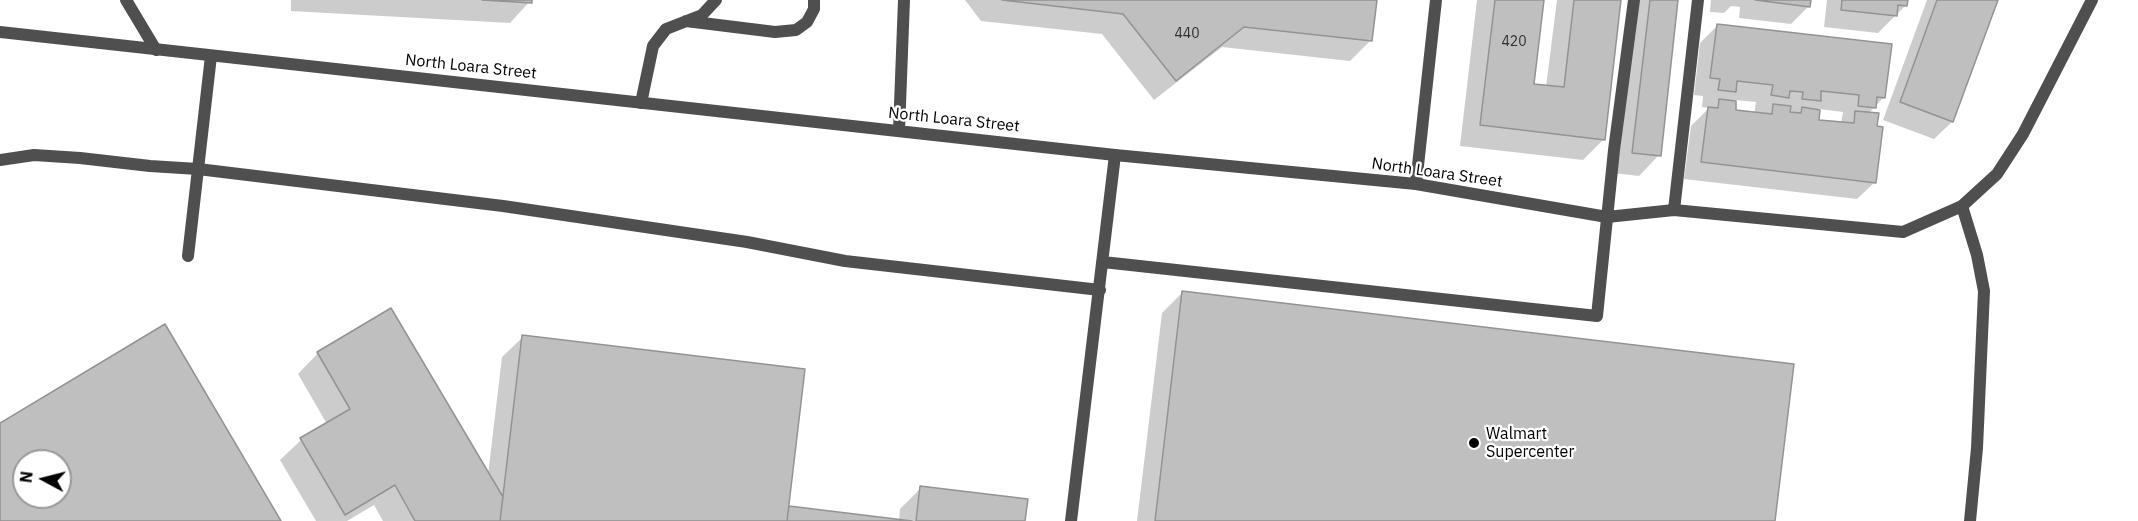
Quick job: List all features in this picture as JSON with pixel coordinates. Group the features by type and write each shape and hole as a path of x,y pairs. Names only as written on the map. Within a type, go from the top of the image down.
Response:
{"street":[{"path":"126,0 156,50"},
{"path":"641,103 653,46 666,29 702,15 716,0"},
{"path":"686,21 776,32 796,30 807,22 814,9 814,0"},
{"path":"899,131 904,0"},
{"path":"1416,184 1436,0"},
{"path":"1103,262 1597,316 1614,150 1634,0"},
{"path":"1674,210 1698,0"},
{"path":"1970,521 1977,448 1984,291 1977,255 1962,206 1997,174 2023,134 2092,0"},
{"name":"North Loara Street","path":"0,32 1115,155 1416,184 1607,217 1674,210 1903,232 1962,206"},
{"path":"188,256 211,56"},
{"path":"0,160 34,155 198,169 503,206 747,242 845,261 1100,290"},
{"path":"1071,521 1115,155"}],"building":[{"path":"482,0 532,0 532,3"},
{"path":"1002,0 1377,0 1372,41 1244,27 1176,81 1123,14"},
{"path":"1495,0 1544,0 1534,84 1564,87 1574,0 1621,0 1605,140 1480,125"},
{"path":"1650,0 1678,0 1661,156 1632,153"},
{"path":"1755,0 1811,0 1810,7"},
{"path":"1842,0 1908,0 1907,6 1898,5 1897,16 1841,10"},
{"path":"1937,0 1998,0 1953,122 1900,102"},
{"path":"1717,24 1892,44 1885,98 1877,97 1876,108 1858,106 1859,95 1821,91 1821,101 1802,99 1803,92 1790,91 1789,98 1771,95 1773,85 1737,81 1736,92 1718,90 1720,79 1710,78"},
{"path":"1719,99 1736,101 1736,110 1772,114 1773,104 1791,106 1790,112 1801,113 1802,107 1820,110 1819,120 1854,123 1855,111 1879,113 1877,126 1883,127 1876,183 1701,162 1708,107 1718,108"},
{"name":"Walmart Supercenter","path":"1182,291 1794,364 1775,521 1155,521"},
{"path":"391,308 503,497 500,521 415,521 395,485 345,515 300,438 350,409 317,352"},
{"path":"165,324 281,521 0,521 0,423"},
{"path":"522,335 805,369 787,521 500,521"},
{"path":"920,486 1028,499 1025,521 916,521"},
{"path":"789,506 912,521 787,521"}],"place":[{"name":"Walmart Supercenter","path":"1474,443"}]}
